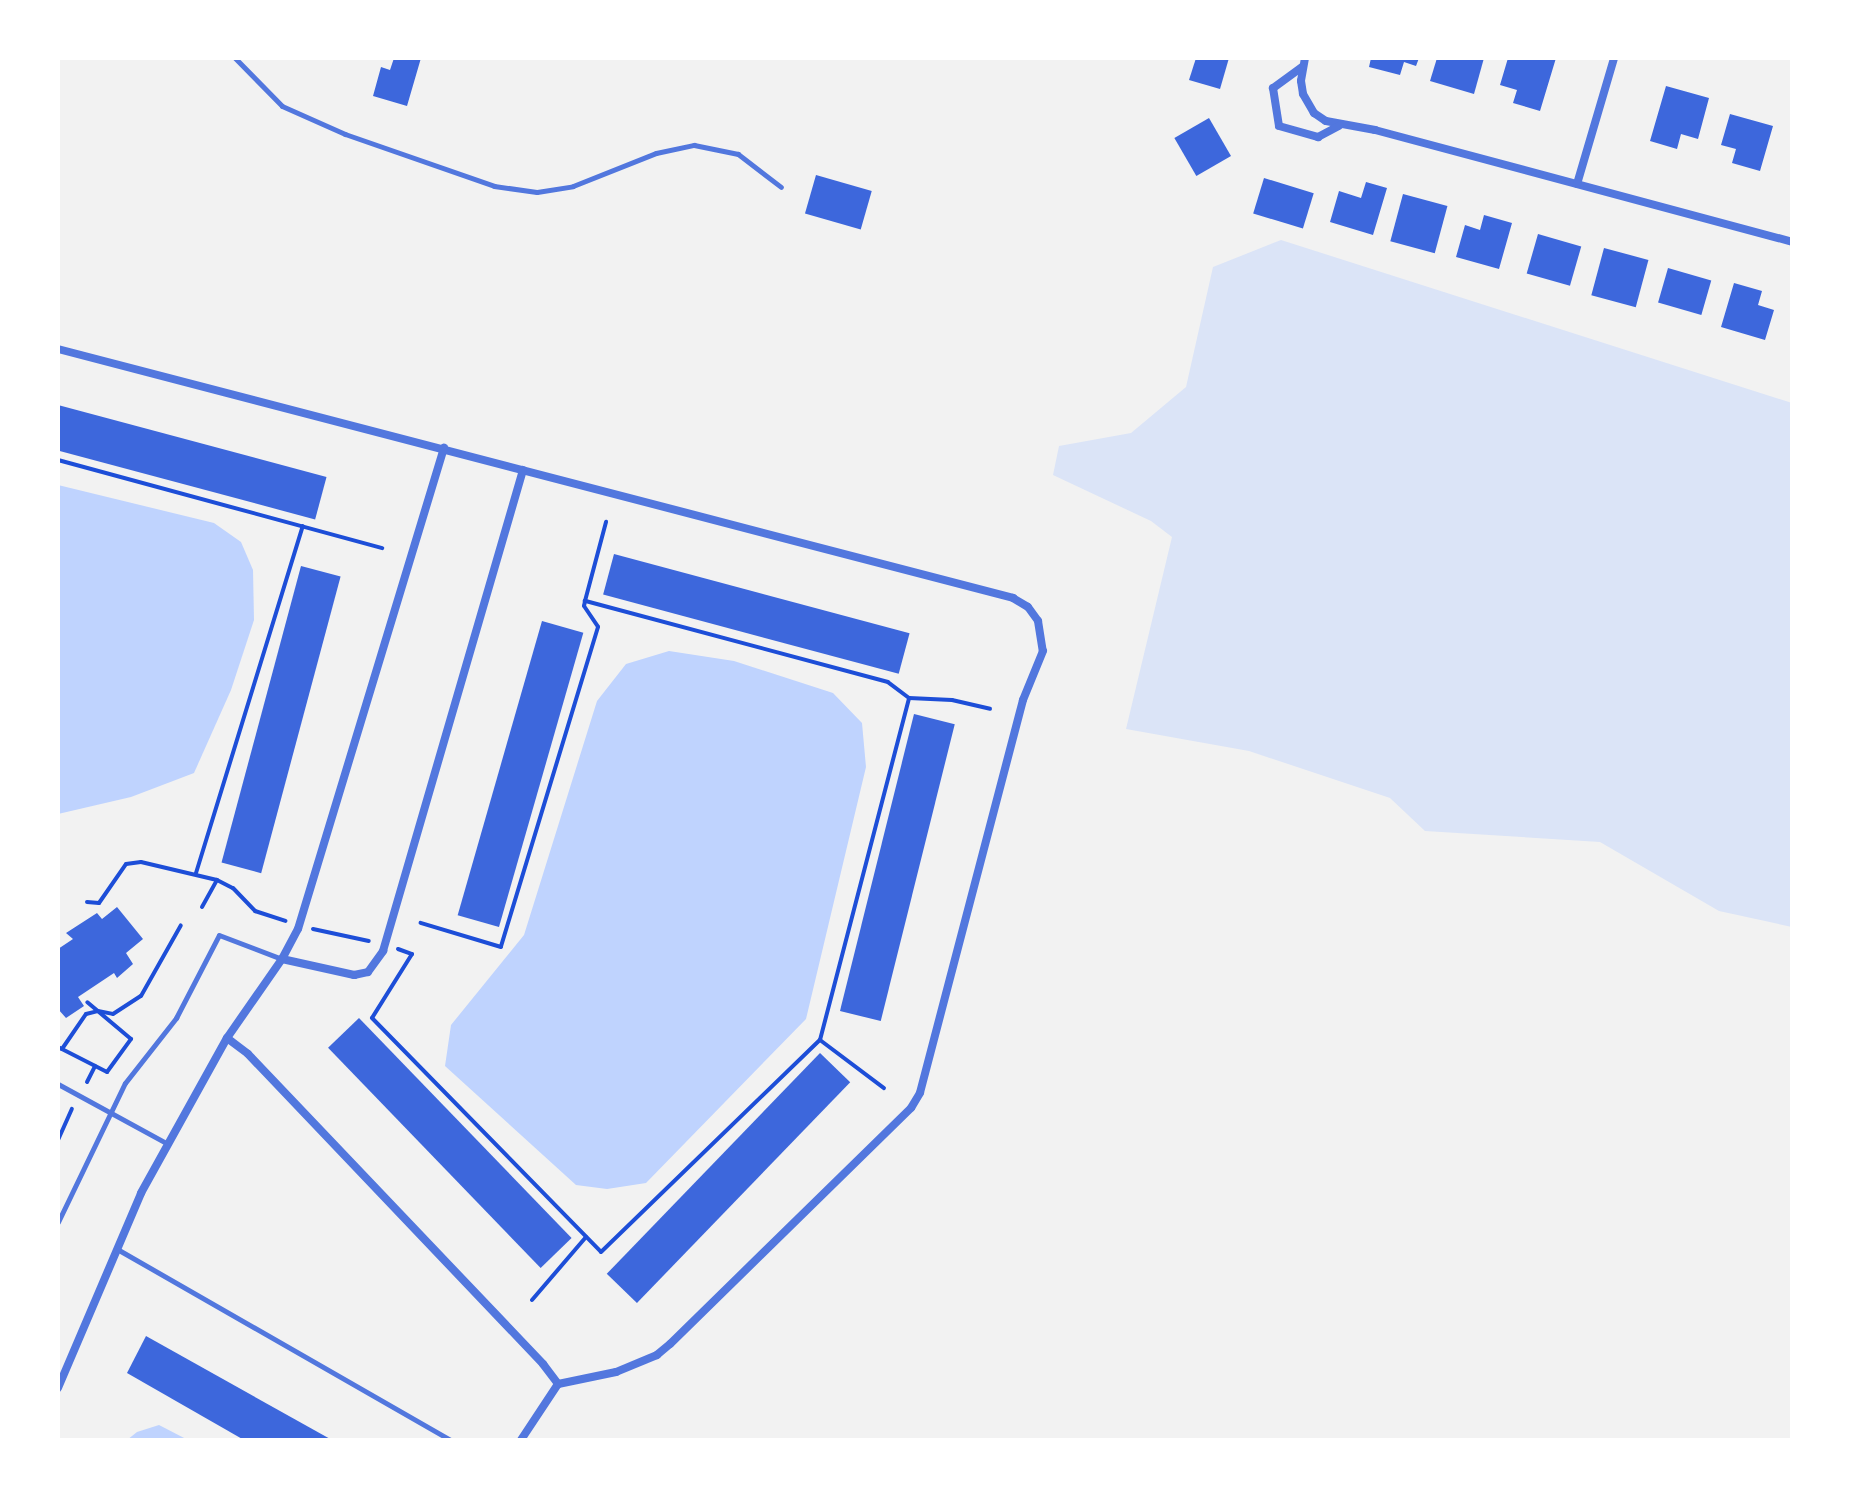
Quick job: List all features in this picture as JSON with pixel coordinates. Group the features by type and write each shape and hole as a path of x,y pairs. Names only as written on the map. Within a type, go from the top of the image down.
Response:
{"street":[{"path":"1577,184 1614,58"},
{"path":"1304,63 1273,88 1279,126 1318,137 1339,126"},
{"path":"1304,63 1301,81 1306,100 1314,113 1339,126 1375,130 1792,242"},
{"path":"58,349 1013,598 1028,607 1038,621 1043,651 1023,700 936,1036 920,1093 911,1108 670,1344 657,1355 616,1372 558,1384 521,1440"},
{"path":"58,1388 116,1249 168,1144 227,1038 282,959 298,929 444,448"},
{"path":"282,959 354,975 368,972 383,951 523,470"},
{"path":"227,1038 248,1054 543,1364 558,1384"}],"lane":[{"path":"235,58 282,106 345,134 494,186 537,192 573,186 656,153 694,145 738,154 781,187"},
{"path":"58,1222 125,1083 176,1018 219,935 282,959"},
{"path":"58,1084 168,1144"},
{"path":"116,1249 450,1440"}],"path":[{"path":"58,460 382,548"},
{"path":"421,923 501,947 598,627 584,606 606,522"},
{"path":"196,873 303,526"},
{"path":"585,601 888,682 909,698 952,700 990,709"},
{"path":"392,948 412,954 372,1018 601,1252 820,1040 909,698"},
{"path":"87,902 99,903 126,864 141,862 217,880 233,888 255,911 287,922"},
{"path":"202,907 217,880"},
{"path":"87,1002 98,1011 131,1039 107,1072 60,1048 86,1014 98,1011 113,1014 141,996 181,925"},
{"path":"311,928 369,941"},
{"path":"820,1040 884,1088"},
{"path":"87,1082 95,1066"},
{"path":"58,1140 72,1109"},
{"path":"532,1300 586,1237"}],"shaded area":[{"path":"1281,240 1792,403 1792,927 1719,911 1600,842 1425,831 1390,798 1249,751 1126,729 1172,537 1151,521 1053,475 1059,446 1131,433 1186,387 1213,267"}],"water":[{"path":"58,485 214,523 241,542 253,570 254,620 231,690 194,773 131,797 58,814"},
{"path":"669,651 734,661 833,693 862,723 866,767 806,1019 646,1183 607,1189 576,1185 445,1066 451,1025 524,935 597,701 626,664"},
{"path":"159,1425 188,1440 127,1440 137,1432"}],"building":[{"path":"394,58 421,58 407,106 373,96 381,67 390,70"},
{"path":"1196,58 1229,58 1220,89 1189,80"},
{"path":"1371,58 1419,58 1416,66 1404,62 1400,75 1369,67"},
{"path":"1437,58 1484,58 1474,94 1430,81"},
{"path":"1508,58 1556,58 1540,111 1513,103 1517,90 1500,85"},
{"path":"1666,86 1709,98 1698,139 1681,134 1677,149 1650,141"},
{"path":"1730,114 1773,126 1760,171 1732,163 1736,149 1721,145"},
{"path":"1209,118 1231,156 1196,176 1174,138"},
{"path":"816,175 872,191 861,229 805,213"},
{"path":"1264,178 1314,193 1303,229 1253,213"},
{"path":"1366,182 1387,188 1373,235 1330,222 1339,191 1361,198"},
{"path":"1403,194 1447,206 1435,253 1390,241"},
{"path":"1484,215 1512,223 1499,269 1456,257 1465,225 1480,230"},
{"path":"1538,234 1581,246 1570,286 1527,273"},
{"path":"1604,248 1648,260 1636,307 1591,295"},
{"path":"1668,268 1711,280 1701,315 1658,303"},
{"path":"1734,283 1762,291 1758,305 1774,310 1765,340 1721,327"},
{"path":"58,405 327,477 315,519 58,451"},
{"path":"614,554 910,633 899,674 603,595"},
{"path":"301,566 341,577 261,873 222,863"},
{"path":"542,621 583,633 499,927 458,915"},
{"path":"914,714 955,724 881,1021 840,1011"},
{"path":"117,907 143,939 126,953 133,964 117,978 114,973 78,997 84,1006 66,1018 58,1009 58,949 73,939 66,933 97,913 102,919"},
{"path":"359,1018 572,1238 541,1268 328,1048"},
{"path":"820,1053 850,1082 637,1303 607,1274"},
{"path":"146,1336 332,1440 244,1440 127,1373"}]}
